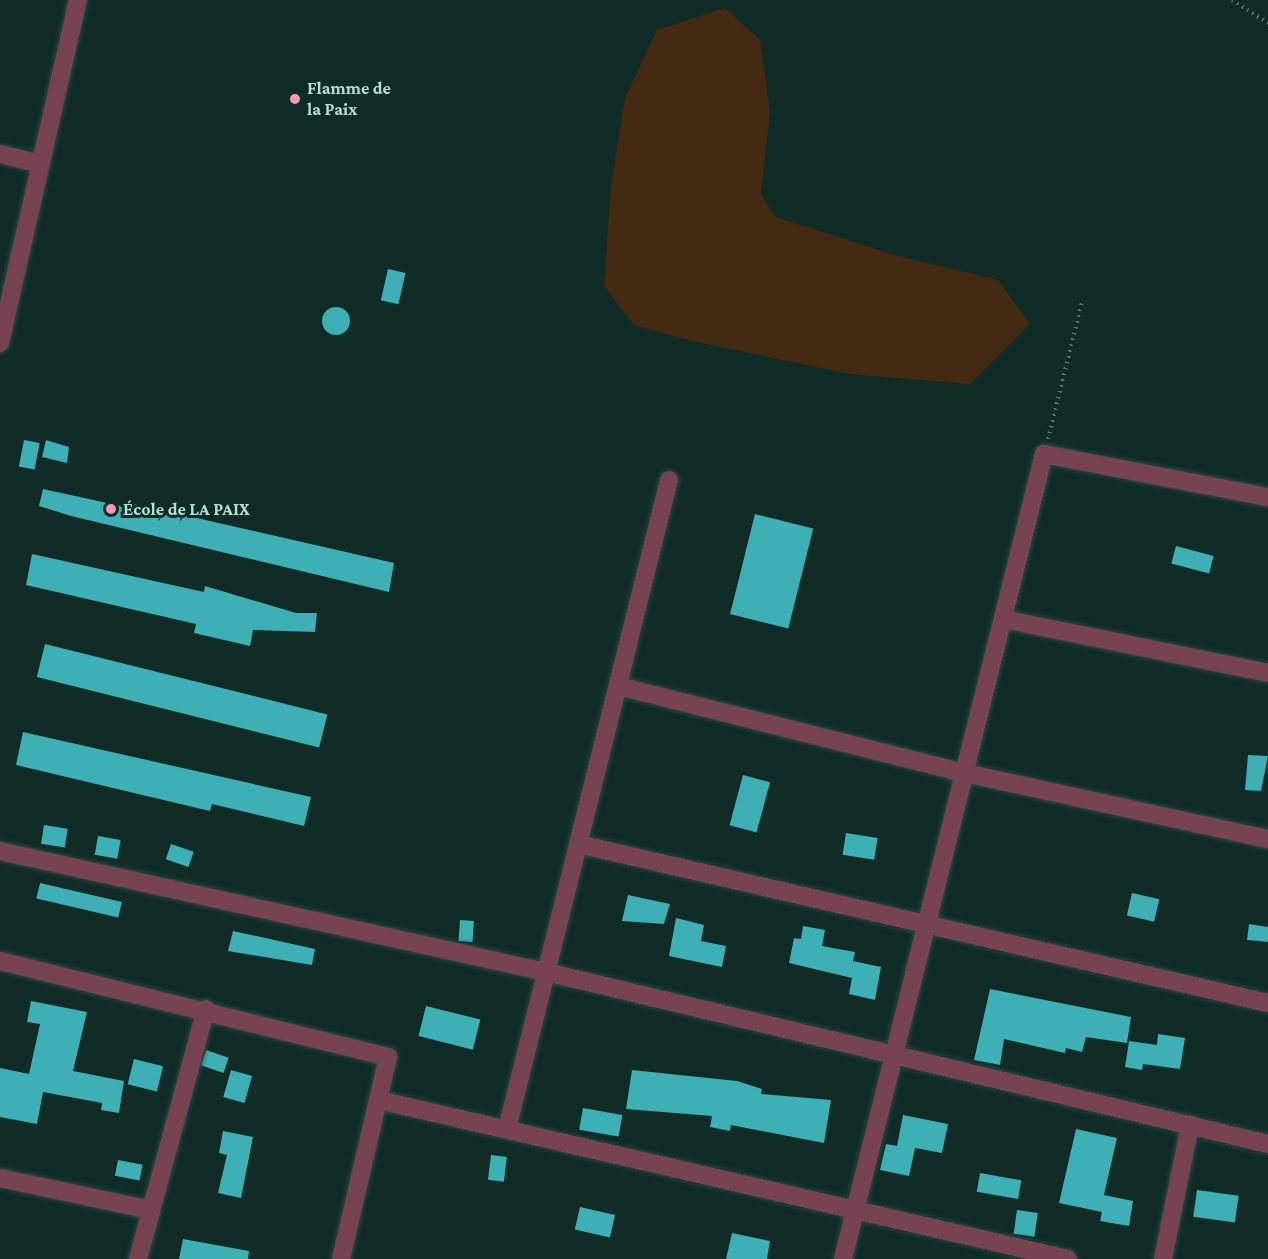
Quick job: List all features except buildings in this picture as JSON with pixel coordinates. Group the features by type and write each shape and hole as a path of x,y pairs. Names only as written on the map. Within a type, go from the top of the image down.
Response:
{"street":[{"path":"0,343 3,315 41,164 78,0"},
{"path":"0,154 41,164"},
{"path":"843,1259 1044,454 1268,497"},
{"path":"507,1129 669,480"},
{"path":"1003,619 1268,673"},
{"path":"618,686 965,773 1268,839"},
{"path":"578,844 1268,1003"},
{"path":"0,851 546,972 1268,1144"},
{"path":"0,962 206,1009 388,1057 342,1259"},
{"path":"138,1259 206,1009"},
{"path":"378,1100 1068,1259"},
{"path":"1163,1259 1190,1125"},
{"path":"0,1178 151,1210"}],"path":[{"path":"1232,0 1268,23"},
{"path":"1044,454 1082,302"}],"shaded area":[{"path":"725,8 760,40 770,112 761,194 775,217 898,256 998,280 1030,324 970,384 851,374 691,341 634,325 604,286 611,185 625,98 657,30"}],"place":[{"name":"Flamme de la Paix","path":"295,99"},
{"name":"École de LA PAIX","path":"111,509"}]}
